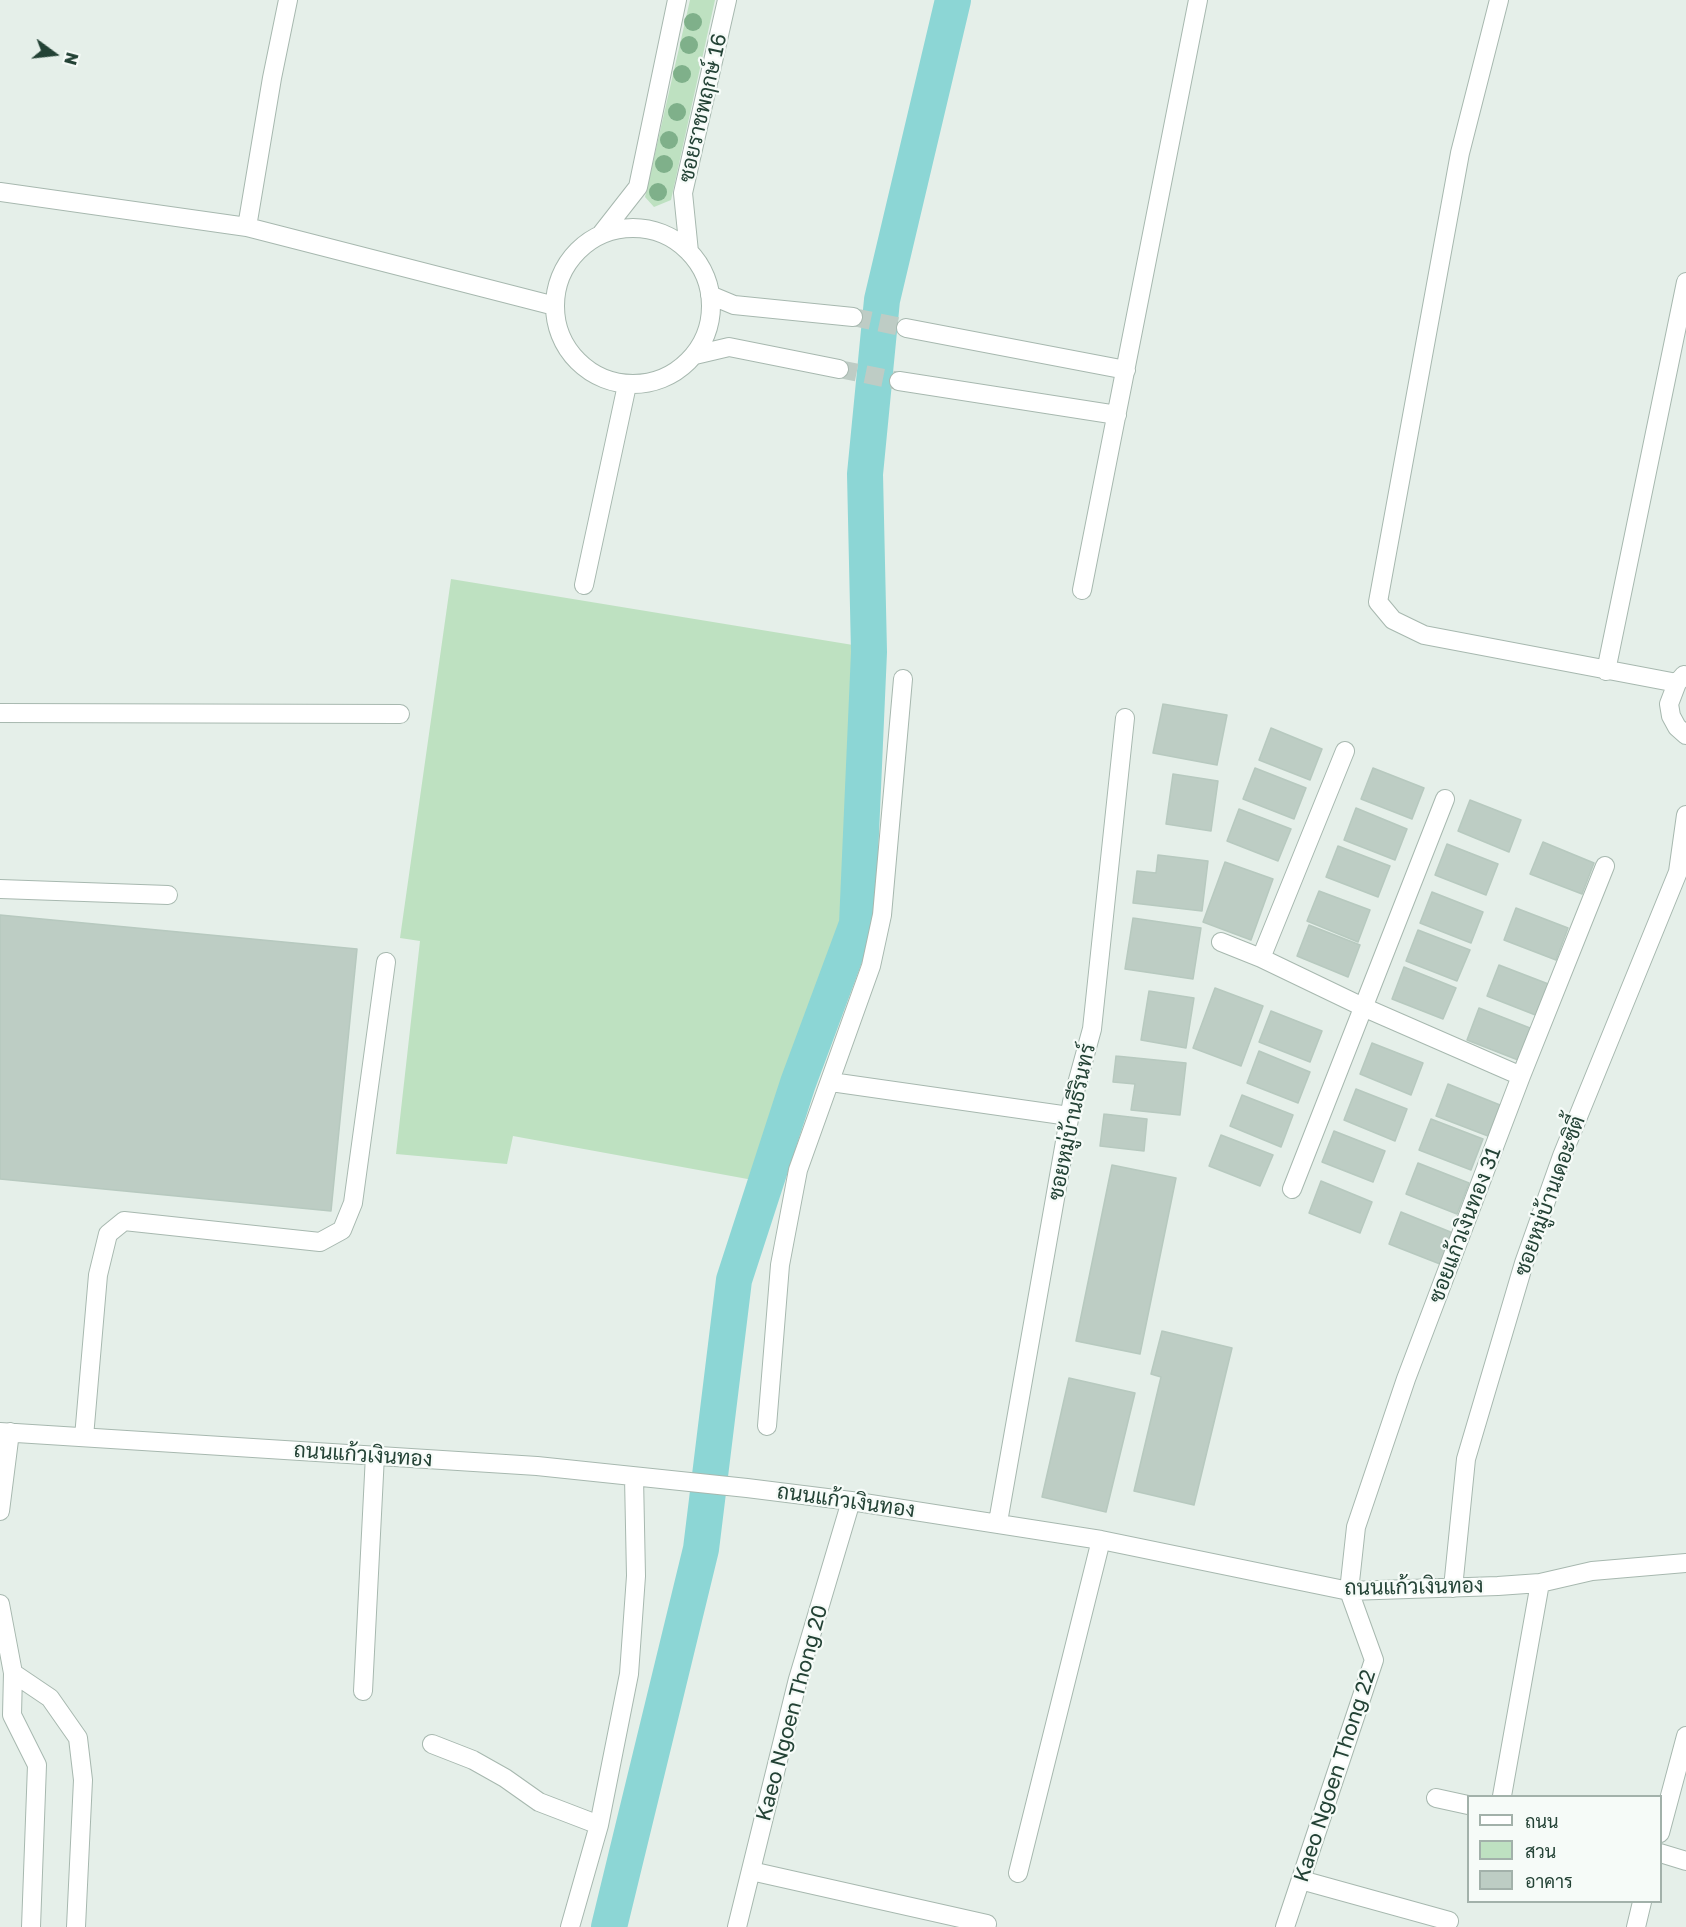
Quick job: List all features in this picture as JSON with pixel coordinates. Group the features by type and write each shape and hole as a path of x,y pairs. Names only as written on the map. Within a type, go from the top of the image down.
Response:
{"street":[{"path":"247,227 272,78 288,0"},
{"name":"ซอยราชพฤกษ์ 16","path":"602,233 638,187 677,0"},
{"name":"ซอยราชพฤกษ์ 16","path":"689,252 683,193 727,0"},
{"path":"1082,590 1198,0"},
{"path":"1499,0 1460,153 1378,602 1393,620 1424,635 1606,671 1681,679 1671,693 1669,704 1671,716 1677,727 1686,735"},
{"path":"0,192 247,227 555,306"},
{"name":"ซอยราชพฤกษ์ 16","path":"628,227 654,230 678,241 696,259 708,282 712,307 707,332 695,355 676,372 652,382 627,385 602,379 580,365 564,345 555,319 555,293 564,268 580,247 602,233 628,227"},
{"path":"1606,671 1686,282"},
{"path":"710,295 734,305 853,317"},
{"path":"906,328 1126,370"},
{"path":"695,355 729,347 839,369"},
{"path":"899,381 1117,415"},
{"path":"584,585 627,385"},
{"path":"767,1426 780,1265 798,1170 871,966 882,915 903,679"},
{"path":"0,713 400,714"},
{"name":"ซอยหมู่บ้านธีรินทร์","path":"998,1522 1070,1116 1092,1029 1125,718"},
{"path":"1261,958 1345,751"},
{"path":"1292,1189 1445,799"},
{"name":"ซอยหมู่บ้านเดอะซิตี้","path":"1453,1588 1466,1459 1521,1274 1562,1156 1678,872 1686,815"},
{"name":"ซอยแก้วเงินทอง 31","path":"1349,1591 1356,1527 1406,1379 1521,1076 1605,866"},
{"path":"0,889 168,895"},
{"path":"1221,942 1521,1076"},
{"path":"84,1437 98,1275 108,1234 124,1221 321,1242 342,1230 352,1203 386,962"},
{"path":"831,1082 1070,1116"},
{"path":"0,1511 5,1432"},
{"name":"ถนนแก้วเงินทอง","path":"5,1432 537,1466 747,1488 998,1522 1101,1540 1349,1591 1540,1583 1592,1571 1686,1563"},
{"path":"363,1691 375,1455"},
{"path":"570,1927 599,1825 629,1674 636,1576 634,1477"},
{"name":"Kaeo Ngoen Thong 20","path":"737,1927 798,1679 851,1501"},
{"path":"1018,1873 1101,1540"},
{"path":"1502,1795 1540,1583"},
{"name":"Kaeo Ngoen Thong 22","path":"1285,1927 1374,1660 1349,1591"},
{"path":"0,1604 13,1673 12,1715 38,1764 31,1927"},
{"path":"13,1673 50,1698 78,1738 83,1780 76,1927"},
{"path":"1662,1826 1686,1736"},
{"path":"432,1744 473,1760 505,1778 539,1803 599,1825"},
{"path":"1436,1798 1467,1805"},
{"path":"1662,1854 1686,1862"},
{"path":"751,1871 987,1924"},
{"path":"1301,1880 1449,1921"},
{"path":"1636,1927 1642,1903"}],"green space":[{"path":"690,0 715,0 671,200 654,207 645,197"},
{"path":"451,579 853,645 844,920 753,1180 513,1136 507,1164 396,1154 420,941 400,938"}],"building":[{"path":"1163,704 1227,715 1217,765 1153,753"},
{"path":"1271,728 1322,749 1310,780 1259,760"},
{"path":"1255,768 1306,788 1294,819 1243,799"},
{"path":"1373,768 1424,788 1412,819 1361,799"},
{"path":"1173,774 1218,781 1211,831 1166,824"},
{"path":"1470,800 1521,820 1509,852 1458,831"},
{"path":"1356,808 1407,829 1395,860 1344,840"},
{"path":"1239,809 1291,829 1278,861 1227,841"},
{"path":"1543,842 1594,863 1582,894 1530,874"},
{"path":"1447,844 1498,864 1486,895 1435,875"},
{"path":"1338,846 1390,866 1378,897 1326,877"},
{"path":"1158,855 1208,861 1202,911 1133,903 1137,871 1156,873"},
{"path":"1225,862 1273,879 1251,940 1203,922"},
{"path":"1319,891 1370,910 1358,942 1307,921"},
{"path":"1432,892 1483,912 1471,943 1420,923"},
{"path":"1516,908 1568,928 1556,960 1504,940"},
{"path":"0,915 357,949 331,1211 0,1179"},
{"path":"1133,918 1201,928 1193,979 1125,969"},
{"path":"1309,925 1360,945 1348,977 1297,956"},
{"path":"1418,930 1470,950 1457,981 1406,961"},
{"path":"1499,965 1551,985 1538,1016 1487,996"},
{"path":"1404,967 1456,988 1443,1019 1392,999"},
{"path":"1215,988 1263,1006 1241,1066 1193,1048"},
{"path":"1149,991 1194,998 1186,1048 1141,1040"},
{"path":"1479,1008 1530,1028 1518,1060 1467,1040"},
{"path":"1271,1011 1322,1031 1310,1062 1259,1042"},
{"path":"1372,1043 1423,1063 1411,1095 1360,1074"},
{"path":"1259,1051 1310,1072 1298,1103 1247,1083"},
{"path":"1116,1056 1186,1063 1180,1115 1131,1110 1135,1084 1113,1082"},
{"path":"1448,1084 1500,1105 1488,1136 1436,1116"},
{"path":"1356,1089 1407,1109 1395,1141 1344,1120"},
{"path":"1242,1095 1293,1115 1281,1147 1230,1126"},
{"path":"1104,1114 1147,1119 1144,1151 1100,1146"},
{"path":"1431,1119 1483,1139 1471,1170 1419,1150"},
{"path":"1334,1131 1385,1151 1373,1182 1322,1162"},
{"path":"1221,1135 1273,1155 1260,1186 1209,1166"},
{"path":"1418,1163 1469,1183 1457,1214 1406,1194"},
{"path":"1112,1165 1176,1178 1140,1354 1076,1341"},
{"path":"1321,1181 1372,1202 1360,1233 1309,1213"},
{"path":"1401,1212 1453,1233 1440,1264 1389,1244"},
{"path":"1162,1331 1232,1348 1194,1505 1134,1491 1161,1377 1151,1374"},
{"path":"1069,1378 1135,1393 1106,1512 1042,1497"}],"waterway":[{"path":"609,1927 701,1549 734,1280 798,1083 857,924 869,652 865,474 882,300 953,0"}],"tunnel":[{"path":"853,317 906,328"},
{"path":"839,369 899,381"}]}
